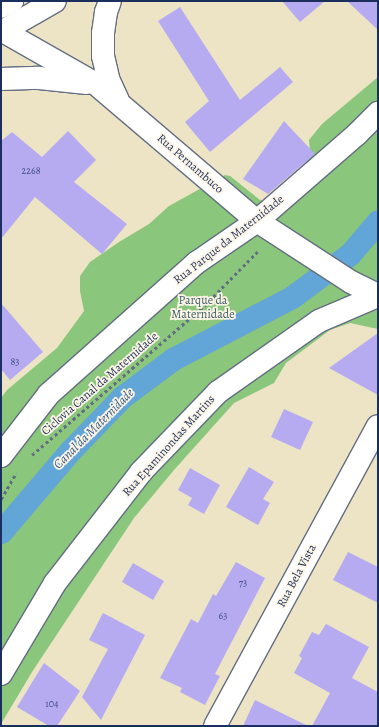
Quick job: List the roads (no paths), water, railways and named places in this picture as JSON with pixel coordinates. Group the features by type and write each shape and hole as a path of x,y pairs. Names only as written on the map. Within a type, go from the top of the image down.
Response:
{"street":[{"path":"1,8 12,1"},
{"path":"2,31 55,1"},
{"path":"110,1 103,33 103,56 109,81 119,102"},
{"name":"Rua Pernambuco","path":"2,31 96,84 257,221 351,282 378,295"},
{"path":"1,79 38,78 96,84"},
{"name":"Rua Parque da Maternidade","path":"1,456 48,394 196,263 257,221 357,134 378,113"},
{"name":"Rua Epaminondas Martins","path":"1,674 55,583 141,472 218,392 319,321 378,295"},
{"name":"Rua Bela Vista","path":"215,726 378,426"}],"waterway":[{"name":"Canal da Maternidade","path":"1,532 70,451 122,397 173,359 292,297 350,254 378,221"}],"park label":[{"name":"Parque da Maternidade","path":"203,308"}]}
